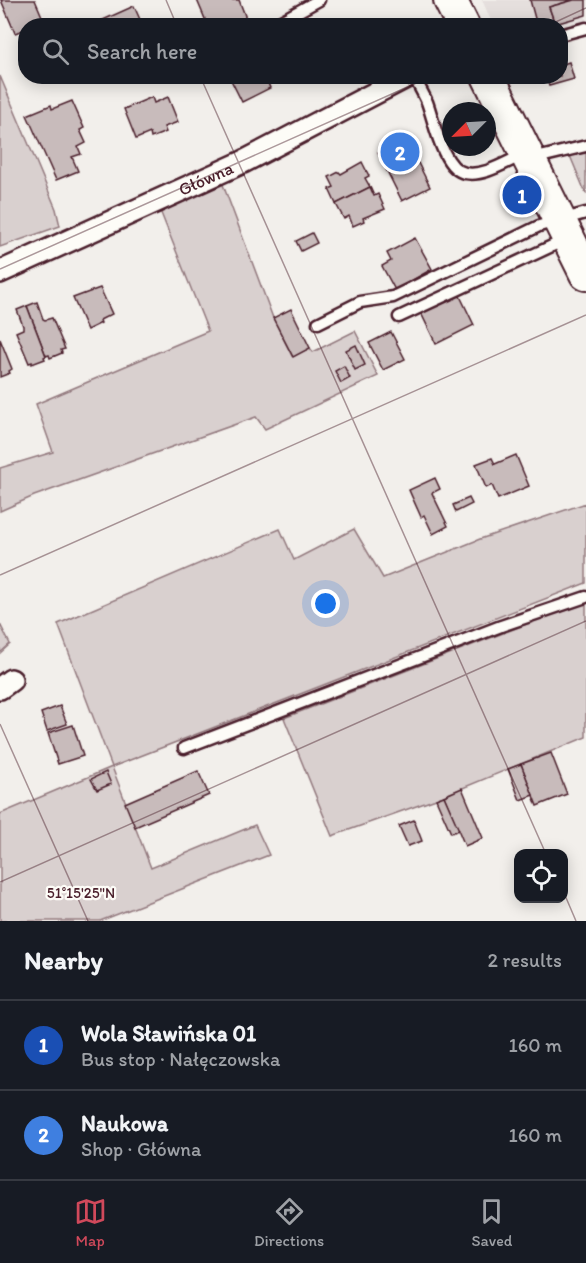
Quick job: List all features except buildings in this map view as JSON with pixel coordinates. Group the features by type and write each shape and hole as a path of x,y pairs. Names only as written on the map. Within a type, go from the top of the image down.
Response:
{"main road":[{"path":"450,0 459,18"},
{"path":"492,84 527,157 571,224 586,274"}],"street":[{"name":"Główna","path":"0,272 243,162 393,84"}],"lane":[{"path":"286,18 319,0"},
{"path":"568,33 586,28"},
{"path":"418,84 427,102 445,154 453,166 464,173 479,173 527,157 586,146"},
{"path":"399,317 571,224"},
{"path":"318,323 360,302 393,297 539,226 571,224"},
{"path":"184,748 501,626 586,597"}],"shaded area":[{"path":"482,0 586,0 586,23 568,28 568,18 490,18"},
{"path":"0,76 56,209 60,226 0,247"},
{"path":"586,146 586,194 568,151"},
{"path":"222,182 273,318 292,356 310,348 313,352 355,331 378,376 265,429 256,417 34,496 0,511 0,468 53,452 36,404 208,331 159,208"},
{"path":"586,503 586,583 112,767 58,624 280,529 294,560 354,529 383,578 480,539"},
{"path":"586,601 586,737 436,799 332,836 284,718"},
{"path":"0,624 10,644 0,653"},
{"path":"112,767 151,868 255,825 269,855 100,921 0,921 0,814"}],"place":[{"name":"Naukowa","path":"400,152"},
{"name":"Wola Sławińska 01","path":"522,195"}]}
